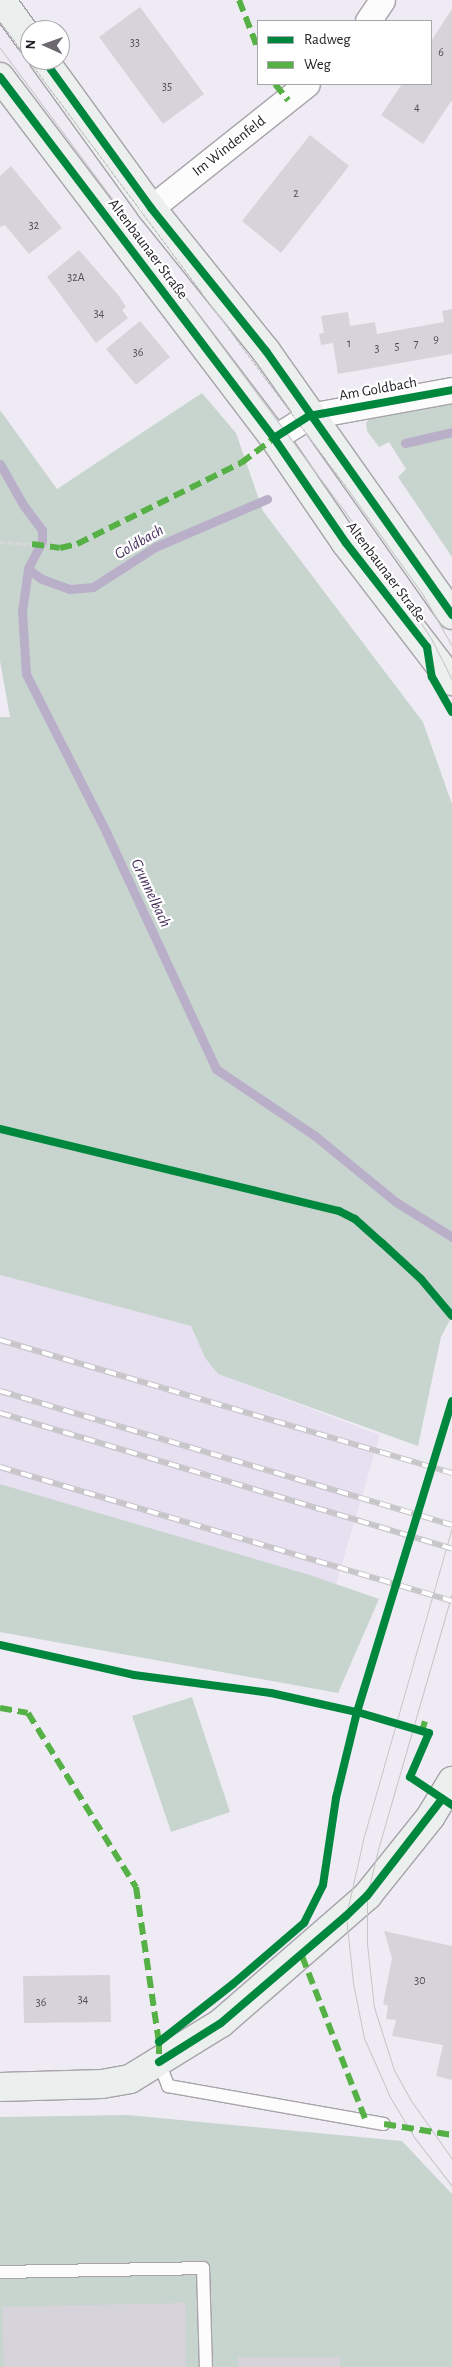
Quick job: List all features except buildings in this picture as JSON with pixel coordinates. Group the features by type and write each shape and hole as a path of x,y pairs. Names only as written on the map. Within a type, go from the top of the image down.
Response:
{"main road":[{"path":"1,0 20,26"},
{"name":"Altenbaunaer Straße","path":"51,70 151,208 266,350 309,416 452,614"},
{"name":"Altenbaunaer Straße","path":"0,76 274,438 346,543 452,681"},
{"path":"0,2087 102,2084 130,2079 222,2023 367,1896 447,1790"}],"street":[{"path":"369,20 382,0"},
{"name":"Im Windenfeld","path":"151,208 306,85"},
{"name":"Am Goldbach","path":"309,416 452,390"},
{"path":"274,438 309,416"}],"lane":[{"path":"158,2062 168,2086 384,2124"},
{"path":"0,2272 203,2268 206,2367"}],"path":[{"path":"0,542 32,544"}],"shaded area":[{"path":"202,393 236,433 263,511 423,722 452,804 452,1316 441,1337 418,1446 218,1374 205,1358 191,1326 0,1275 0,717 10,717 0,661 0,410 57,489"},
{"path":"452,404 452,557 398,477 406,469 389,442 379,447 367,431 366,423 370,418"},
{"path":"0,1275 191,1326 205,1358 218,1374 380,1435 336,1584 0,1484"},
{"path":"0,1484 313,1576 379,1599 338,1693 0,1632"},
{"path":"192,1697 230,1812 171,1832 132,1716"},
{"path":"128,2115 402,2141 452,2194 452,2367 0,2367 0,2117"}],"waterway":[{"name":"Goldbach","path":"405,443 452,432"},
{"name":"Grunnelbach","path":"0,464 24,506 42,530 42,541 28,569 22,611 26,674 107,834 216,1069 314,1135 396,1202 452,1237"},
{"name":"Goldbach","path":"28,569 42,579 70,589 93,587 155,547 267,499"}],"tram line":[{"path":"0,22 346,487 423,595 452,646"},
{"path":"0,48 374,551 432,640 452,680"},
{"path":"452,1527 363,1840 346,1916 353,1983 364,2038 390,2097 414,2137 452,2186"},
{"path":"452,1593 378,1849 367,1896 367,1944 374,2007 394,2070 410,2099 452,2159"}],"railway":[{"path":"0,1340 452,1473"},
{"path":"0,1391 452,1525"},
{"path":"0,1413 452,1549"},
{"path":"0,1467 452,1601"}],"marked path":[{"path":"239,0 257,46"},
{"path":"276,85 288,100"},
{"path":"32,544 60,548 77,544 241,463 274,438"},
{"path":"0,1708 28,1713 136,1887 159,2042 159,2062"},
{"path":"422,1731 425,1721"},
{"path":"302,1956 366,2121"},
{"path":"384,2124 452,2135"}],"cycle path":[{"path":"51,70 151,208 266,351 452,615"},
{"path":"0,77 274,438 346,543 427,647 432,677 452,712"},
{"path":"274,438 309,416 452,390"},
{"path":"0,1129 339,1211 355,1219 421,1279 452,1316"},
{"path":"159,2042 233,1984 304,1923 323,1885 336,1798 357,1712 452,1401"},
{"path":"0,1645 134,1675 271,1693 357,1712 429,1733 410,1777 452,1805"},
{"path":"159,2062 221,2023 346,1916 367,1896 442,1799"}]}
